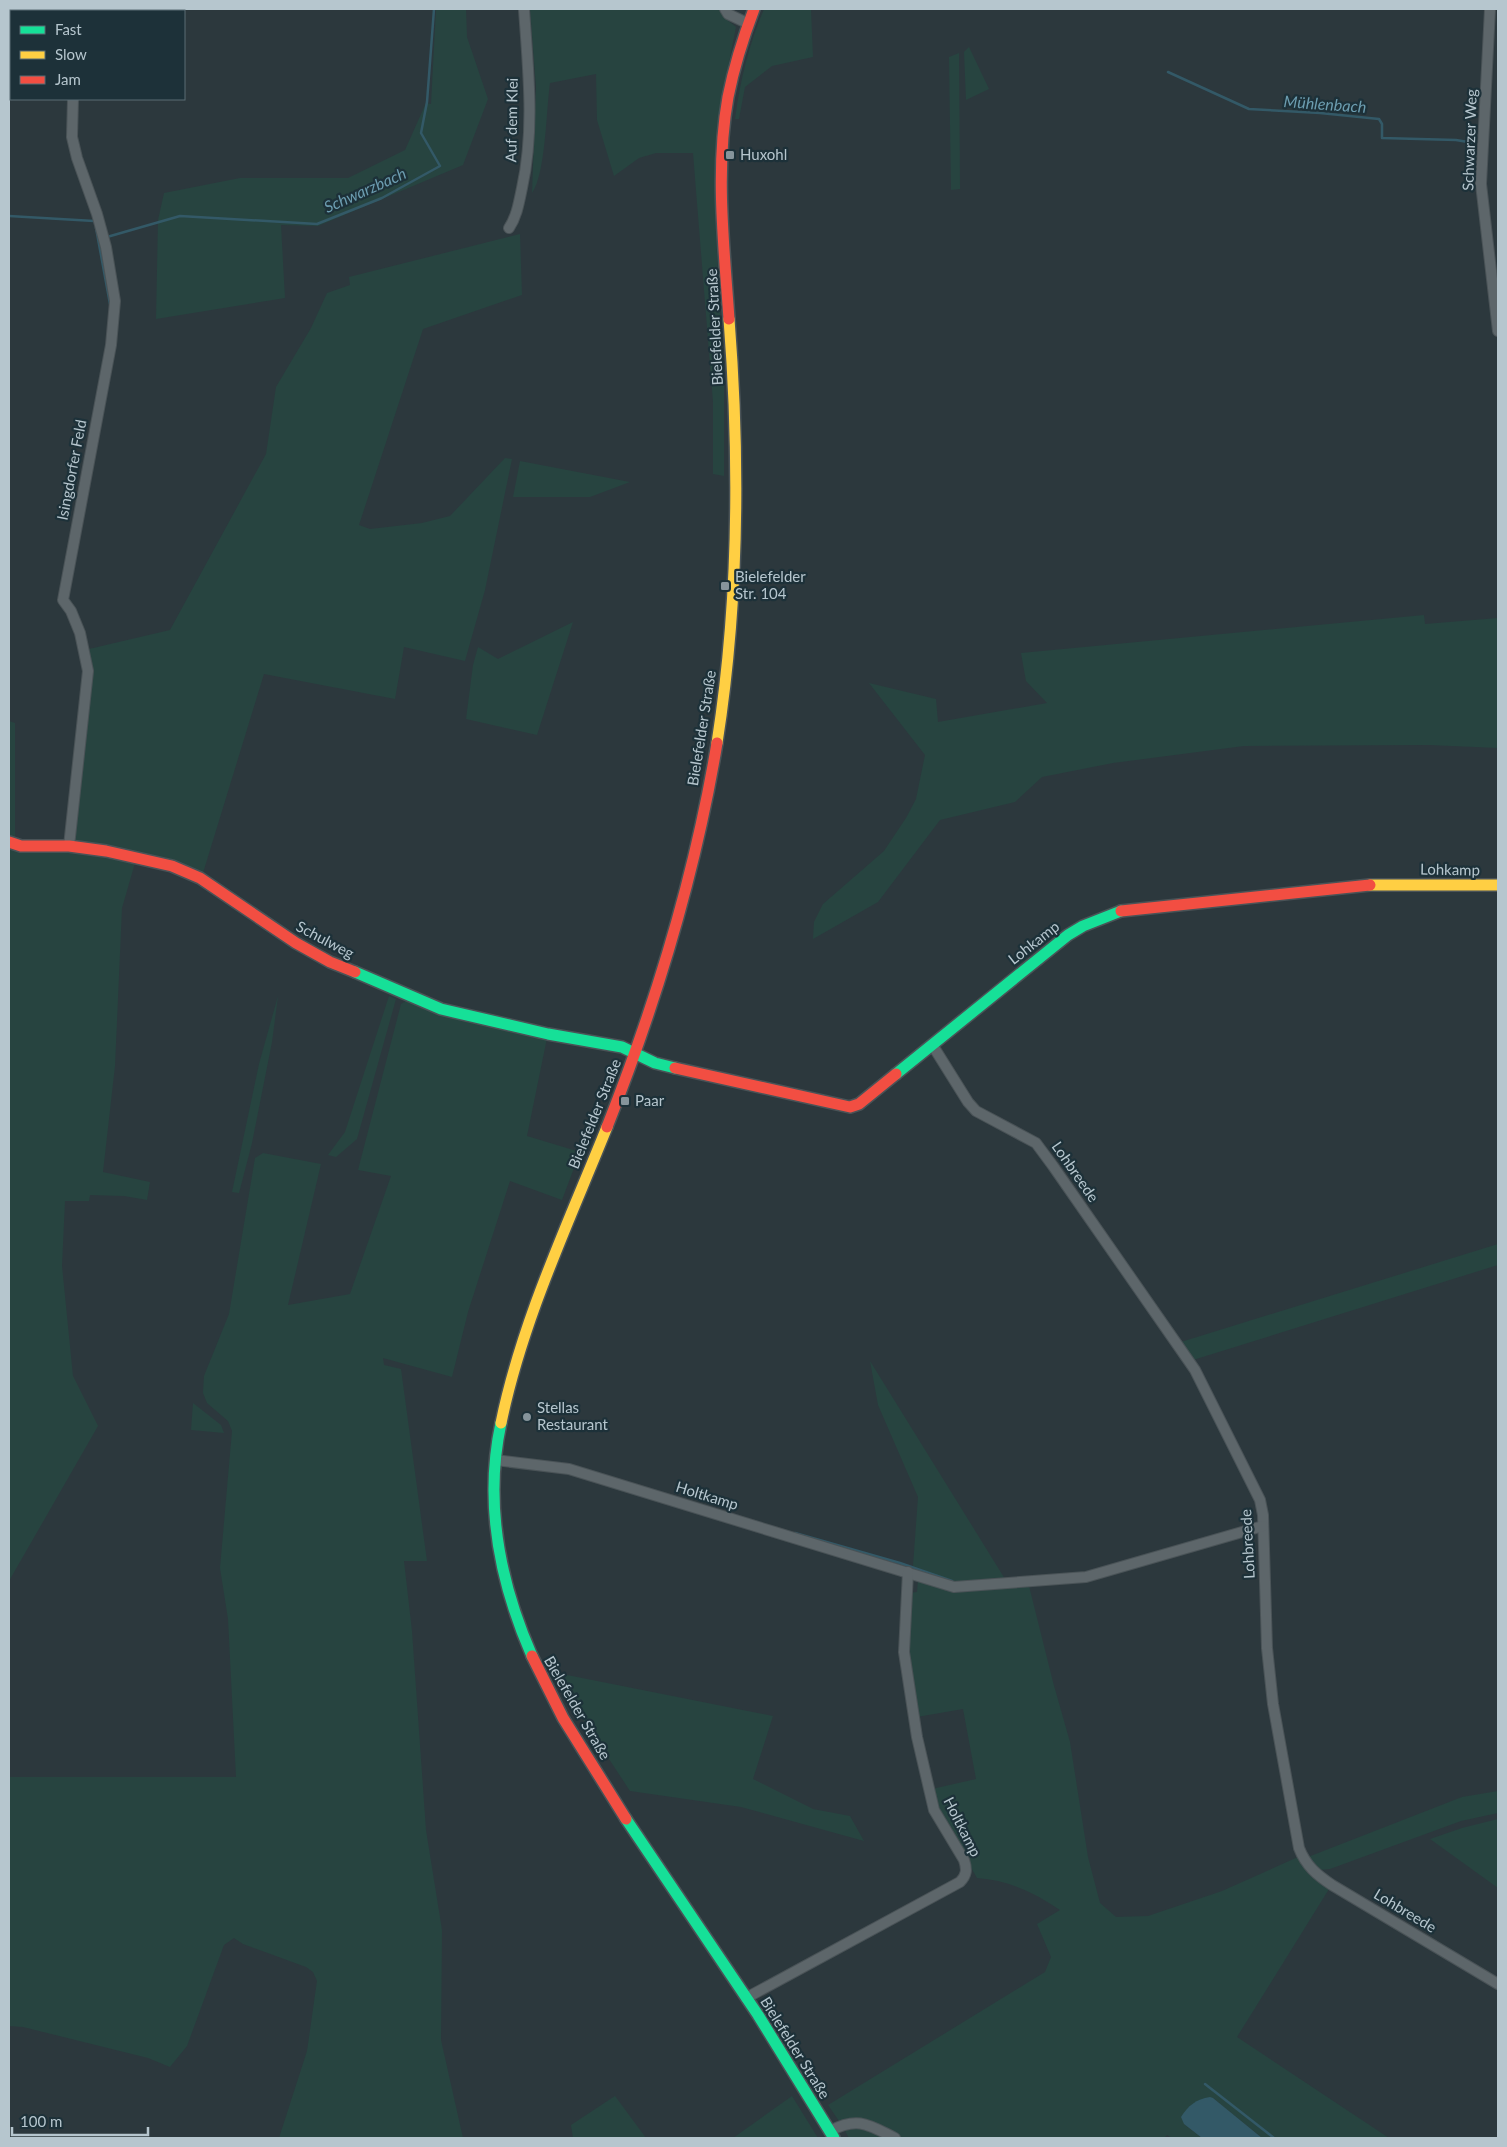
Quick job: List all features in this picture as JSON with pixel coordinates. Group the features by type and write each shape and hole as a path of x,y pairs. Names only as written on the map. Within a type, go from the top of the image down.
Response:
{"main road":[{"name":"Bielefelder Straße","path":"754,9 747,23 735,66 726,114 723,156 723,218 737,475 729,643 719,729 696,853 662,977 635,1054 525,1332 507,1396 495,1460 497,1528 504,1580 525,1644 544,1687 571,1733 746,1998 832,2135"},
{"name":"Schulweg","path":"9,842 21,846 69,846 106,851 172,866 200,878 296,943 330,962 441,1009 548,1034 622,1047 635,1054"},
{"name":"Lohkamp","path":"635,1054 655,1063 850,1107 860,1104 1068,935 1083,926 1121,911 1382,884 1498,885"}],"street":[{"name":"Auf dem Klei","path":"509,228 515,218 526,167 530,111 524,9"},
{"path":"725,9 728,14 747,23"},
{"name":"Schwarzer Weg","path":"1490,9 1481,184 1498,331"},
{"name":"Isingdorfer Feld","path":"69,846 88,671 80,633 71,611 63,600 111,345 115,302 106,247 72,137 73,100"},
{"name":"Lohbreede","path":"933,1046 968,1102 976,1111 1036,1143 1194,1370 1254,1486 1260,1500 1263,1526 1267,1648 1272,1704 1299,1848 1304,1860 1312,1870 1332,1885 1498,1984"},
{"name":"Holtkamp","path":"495,1460 569,1469 954,1586 1067,1580 1086,1577 1263,1526"},
{"name":"Holtkamp","path":"746,1998 960,1882 965,1877 967,1867 964,1860 934,1810 917,1737 904,1652 908,1572"},
{"path":"832,2135 841,2125 855,2122 868,2124 895,2138"}],"green space":[{"path":"436,9 466,9 467,37 488,99 463,165 318,226 281,225 285,298 156,319 158,220 164,193 240,178 348,178 405,150 426,103 431,104"},
{"path":"530,9 719,9 726,19 736,27 719,114 715,157 715,218 724,377 724,476 713,474 713,402 693,153 656,153 639,158 614,176 597,120 596,74 550,83 543,157 537,184 532,193 536,87"},
{"path":"764,9 811,9 813,57 772,66 745,87 739,119 735,119 746,63"},
{"path":"969,47 989,89 966,100 964,52"},
{"path":"959,53 960,189 951,190 949,57"},
{"path":"520,234 522,295 423,329 359,525 370,529 422,523 450,516 505,458 512,459 485,590 465,661 404,647 395,699 264,674 203,873 73,841 93,669 89,649 170,630 266,454 276,387 311,328 327,293 350,285 349,277"},
{"path":"520,461 630,482 590,497 513,497"},
{"path":"1424,615 1425,624 1498,618 1498,748 1429,745 1244,746 1113,763 1042,777 1015,802 940,820 878,902 813,939 814,922 823,904 884,851 916,799 925,755 869,683 936,699 938,722 1047,703 1026,681 1021,653"},
{"path":"573,622 537,735 466,719 473,665 478,647 498,659"},
{"path":"9,721 15,723 15,839 9,837"},
{"path":"9,846 71,852 135,863 122,908 115,1066 103,1172 150,1182 147,1200 124,1196 90,1195 89,1201 65,1201 62,1266 73,1376 98,1426 9,1581"},
{"path":"278,996 272,1042 252,1143 239,1193 232,1192 259,1064"},
{"path":"389,996 396,999 357,1139 336,1157 328,1155 345,1132"},
{"path":"406,1001 547,1038 527,1136 580,1152 562,1200 510,1181 468,1312 452,1377 383,1358 384,1365 401,1369 427,1561 404,1561 412,1631 426,1830 442,1930 441,2040 463,2138 279,2138 307,2051 317,1981 313,1972 306,1967 243,1944 234,1938 224,1945 187,2046 170,2067 148,2058 23,2027 9,2026 9,1777 236,1777 228,1619 220,1568 232,1431 228,1421 207,1403 203,1393 204,1376 229,1314 255,1158 263,1153 321,1164 288,1305 350,1294 391,1176 358,1170 401,1004"},
{"path":"1498,1244 1498,1265 1193,1360 1181,1342"},
{"path":"870,1361 1005,1579 955,1582 913,1566 918,1497 878,1405"},
{"path":"193,1403 221,1425 224,1433 191,1430"},
{"path":"918,1580 1029,1586 1070,1742 1088,1857 1100,1903 1116,1917 1148,1916 1222,1891 1298,1857 1310,1874 1329,1889 1237,2037 1389,2138 1262,2138 1213,2098 1184,2124 1202,2138 1172,2138 1167,2135 1164,2138 901,2138 864,2121 839,2121 828,2105 1045,1972 1051,1957 1037,1924 1060,1910 1021,1888 1000,1881 977,1878 937,1809 932,1789 976,1779 963,1709 917,1717 906,1652 910,1593 917,1592"},
{"path":"552,1672 773,1716 753,1779 813,1809 850,1816 864,1841 741,1807 630,1791"},
{"path":"1498,1791 1498,1813 1461,1821 1330,1869 1319,1870 1308,1857 1462,1797"},
{"path":"1498,1819 1498,1888 1430,1839 1462,1828"},
{"path":"615,2096 646,2138 573,2138 571,2125"},
{"path":"792,2096 818,2138 733,2138"},
{"path":"856,2127 865,2128 886,2138 849,2138 845,2131"}],"water":[{"path":"1210,2097 1262,2138 1202,2138 1184,2124 1181,2117 1187,2110 1197,2101"}],"waterway":[{"name":"Schwarzbach","path":"107,237 180,216 317,224 382,198 440,166 421,133 427,102 434,9"},
{"name":"Mühlenbach","path":"1168,72 1249,109 1379,119 1382,124 1382,138 1456,140 1474,143"},
{"name":"Schwarzbach","path":"9,216 94,221"},
{"path":"96,228 110,304"},
{"path":"795,1533 900,1563 952,1581"},
{"path":"1205,2084 1274,2138"}],"traffic: fast":[{"path":"896,1074 1068,935 1083,926 1121,911"},
{"path":"355,972 441,1009 548,1034 622,1047 655,1063 675,1068"},
{"path":"501,1423 494,1482 498,1542 511,1600 532,1656"},
{"path":"626,1819 758,2015 834,2138"}],"traffic: slow":[{"path":"717,743 730,638 735,531 735,425 729,319"},
{"path":"1370,885 1498,885"},
{"path":"501,1423 510,1385 533,1310 607,1127"}],"traffic: jam":[{"path":"729,319 721,180 724,125 733,75 754,9"},
{"path":"607,1127 642,1033 672,938 697,841 717,743"},
{"path":"9,842 21,846 69,846 106,851 172,866 200,878 296,943 330,962 355,972"},
{"path":"1121,911 1370,885"},
{"path":"675,1068 850,1107 859,1104 896,1074"},
{"path":"532,1656 563,1718 626,1819"}],"place":[{"name":"Huxohl","path":"730,155"},
{"name":"Bielefelder Str. 104","path":"725,586"},
{"name":"Paar","path":"625,1101"},
{"name":"Stellas Restaurant","path":"527,1417"}]}
